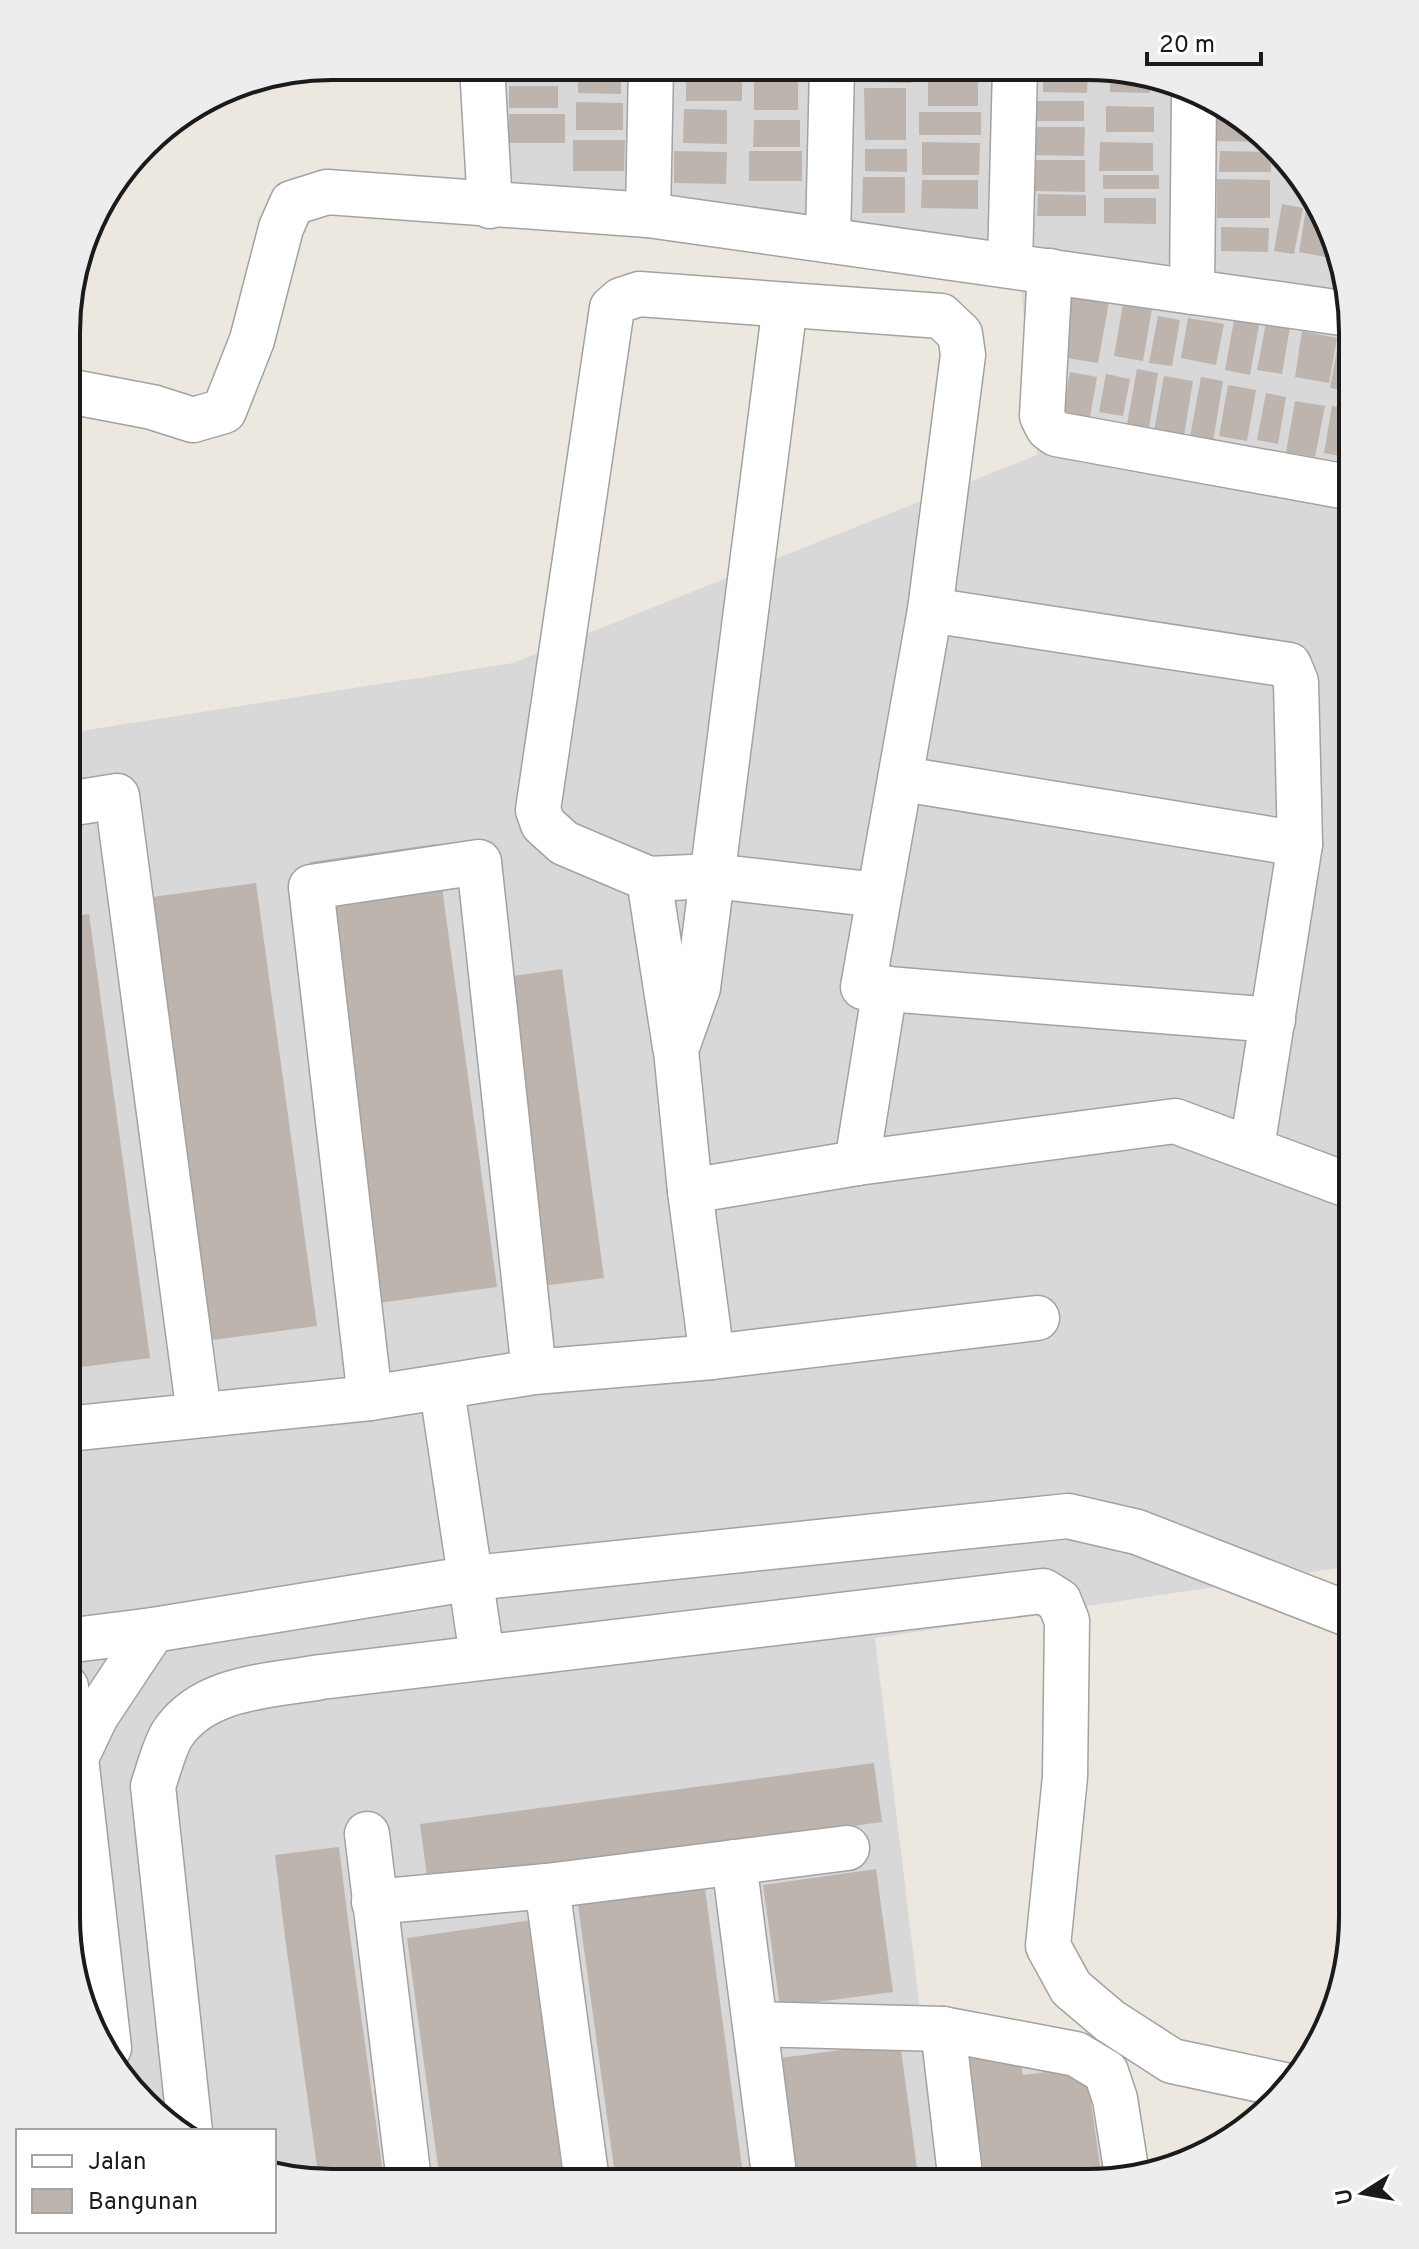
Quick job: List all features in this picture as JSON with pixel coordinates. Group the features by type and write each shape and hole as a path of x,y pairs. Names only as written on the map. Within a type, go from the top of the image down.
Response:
{"street":[{"path":"828,240 832,80"},
{"path":"1016,80 1042,416 1056,434 1339,485"},
{"path":"483,81 490,206"},
{"path":"648,215 651,81"},
{"path":"1192,292 1194,104"},
{"path":"80,393 152,407 193,420 224,411 252,340 281,228 292,203 327,192 648,215 1338,312"},
{"path":"878,895 713,876 649,879 564,843 543,824 538,810 612,308 621,300 639,294 941,316 960,334 963,355 930,610 903,779 878,895 863,987 1273,1020"},
{"path":"676,1050 698,988 785,305"},
{"path":"930,610 1289,665 1296,682 1300,844 1254,1135 1256,1148"},
{"path":"903,779 1300,844"},
{"path":"80,802 117,796 199,1414"},
{"path":"370,1398 311,887 479,862 534,1372"},
{"path":"649,879 676,1050 690,1191 712,1357"},
{"path":"857,1163 885,988"},
{"path":"690,1191 857,1163 1175,1121 1256,1148 1338,1181"},
{"path":"80,1428 442,1390 534,1372 712,1357 1037,1318"},
{"path":"442,1390 482,1646"},
{"path":"80,1639 474,1586 1068,1516 1137,1532 1338,1610"},
{"path":"189,2124 153,1786 172,1734 194,1711 222,1695 482,1646 1043,1591 1059,1601 1067,1621 1065,1777 1048,1946 1071,1988 1110,2021 1172,2061 1275,2083"},
{"path":"80,1750 96,1716 153,1630"},
{"path":"80,1793 107,2029"},
{"path":"367,1834 407,2169"},
{"path":"374,1902 547,1886 847,1848"},
{"path":"734,1862 773,2169"},
{"path":"547,1886 585,2169"},
{"path":"756,2024 943,2029 1076,2054 1106,2072 1115,2099 1125,2165"},
{"path":"943,2029 959,2169"}],"shaded area":[{"path":"1087,80 1120,82 1152,89 1184,99 1213,114 1265,154 1287,179 1320,235 1334,283 1339,332 1338,1568 875,1638 921,2017 1086,2047 1128,2066 1139,2098 1147,2161 1087,2169 299,2167 276,2162 276,2129 197,2129 179,2117 132,2070 99,2014 85,1966 80,1917 80,731 513,663 1037,455 1020,275 501,197 496,81"}],"building":[{"path":"742,80 742,101 686,101 686,81"},
{"path":"754,80 798,80 798,110 754,110"},
{"path":"869,80 911,80 911,83"},
{"path":"928,80 978,80 978,106 928,106"},
{"path":"1043,80 1088,80 1087,93 1043,92"},
{"path":"578,81 621,81 621,94 578,93"},
{"path":"1110,81 1150,89 1150,93 1110,92"},
{"path":"509,86 558,86 558,108 509,108"},
{"path":"864,88 906,88 906,140 865,140"},
{"path":"1037,101 1084,101 1084,121 1037,121"},
{"path":"576,102 623,103 623,130 576,130"},
{"path":"1106,106 1154,107 1154,132 1106,132"},
{"path":"684,109 727,110 727,144 683,143"},
{"path":"919,112 981,112 981,135 919,135"},
{"path":"509,114 565,114 565,143 509,143"},
{"path":"1218,117 1251,142 1216,141"},
{"path":"754,120 800,120 800,147 753,147"},
{"path":"1030,127 1085,127 1084,156 1030,155"},
{"path":"573,140 625,140 624,171 573,171"},
{"path":"922,142 980,143 979,175 922,175"},
{"path":"1100,142 1153,143 1153,171 1099,171"},
{"path":"865,149 907,149 907,172 865,171"},
{"path":"674,151 727,152 726,184 674,183"},
{"path":"749,151 802,151 802,181 749,181"},
{"path":"1220,151 1263,152 1271,161 1271,172 1219,172"},
{"path":"1031,160 1085,160 1085,192 1031,191"},
{"path":"1103,175 1159,175 1159,189 1103,189"},
{"path":"863,177 905,177 905,213 862,213"},
{"path":"1217,179 1270,180 1270,218 1217,218"},
{"path":"922,180 978,180 978,209 921,208"},
{"path":"1038,194 1086,195 1086,216 1037,216"},
{"path":"1104,198 1156,198 1156,224 1104,223"},
{"path":"1282,204 1303,208 1294,254 1274,251"},
{"path":"1306,209 1320,235 1327,257 1299,252"},
{"path":"1221,227 1269,228 1268,252 1221,251"},
{"path":"1072,295 1109,302 1098,363 1061,357"},
{"path":"1123,304 1152,309 1143,361 1114,356"},
{"path":"1235,315 1260,320 1250,375 1225,370"},
{"path":"1158,316 1180,320 1172,366 1149,363"},
{"path":"1188,318 1224,324 1216,365 1181,358"},
{"path":"1266,323 1290,327 1282,374 1257,370"},
{"path":"1302,331 1337,338 1329,383 1295,377"},
{"path":"1339,339 1339,390 1330,388"},
{"path":"1137,369 1158,373 1149,428 1127,424"},
{"path":"1070,372 1097,377 1089,423 1062,418"},
{"path":"1106,374 1130,379 1123,416 1099,412"},
{"path":"1164,376 1193,381 1183,441 1153,436"},
{"path":"1201,377 1223,381 1213,442 1190,437"},
{"path":"1228,385 1256,390 1247,441 1219,436"},
{"path":"1266,393 1286,397 1278,444 1257,440"},
{"path":"1295,401 1325,406 1315,457 1286,452"},
{"path":"1332,406 1339,407 1339,456 1324,453"},
{"path":"436,844 497,1287 371,1304 310,862"},
{"path":"256,883 317,1326 190,1343 130,900"},
{"path":"89,914 150,1358 80,1367 80,915"},
{"path":"562,969 604,1278 542,1286 500,978"},
{"path":"874,1763 882,1822 428,1884 420,1824"},
{"path":"339,1847 382,2169 317,2168 275,1855"},
{"path":"876,1869 893,1992 780,2007 763,1885"},
{"path":"704,1881 742,2169 614,2169 577,1898"},
{"path":"533,1920 567,2169 438,2169 407,1938"},
{"path":"900,2042 917,2169 788,2169 773,2059"},
{"path":"1018,2048 1023,2075 1086,2067 1100,2168 972,2169 956,2056"}]}
